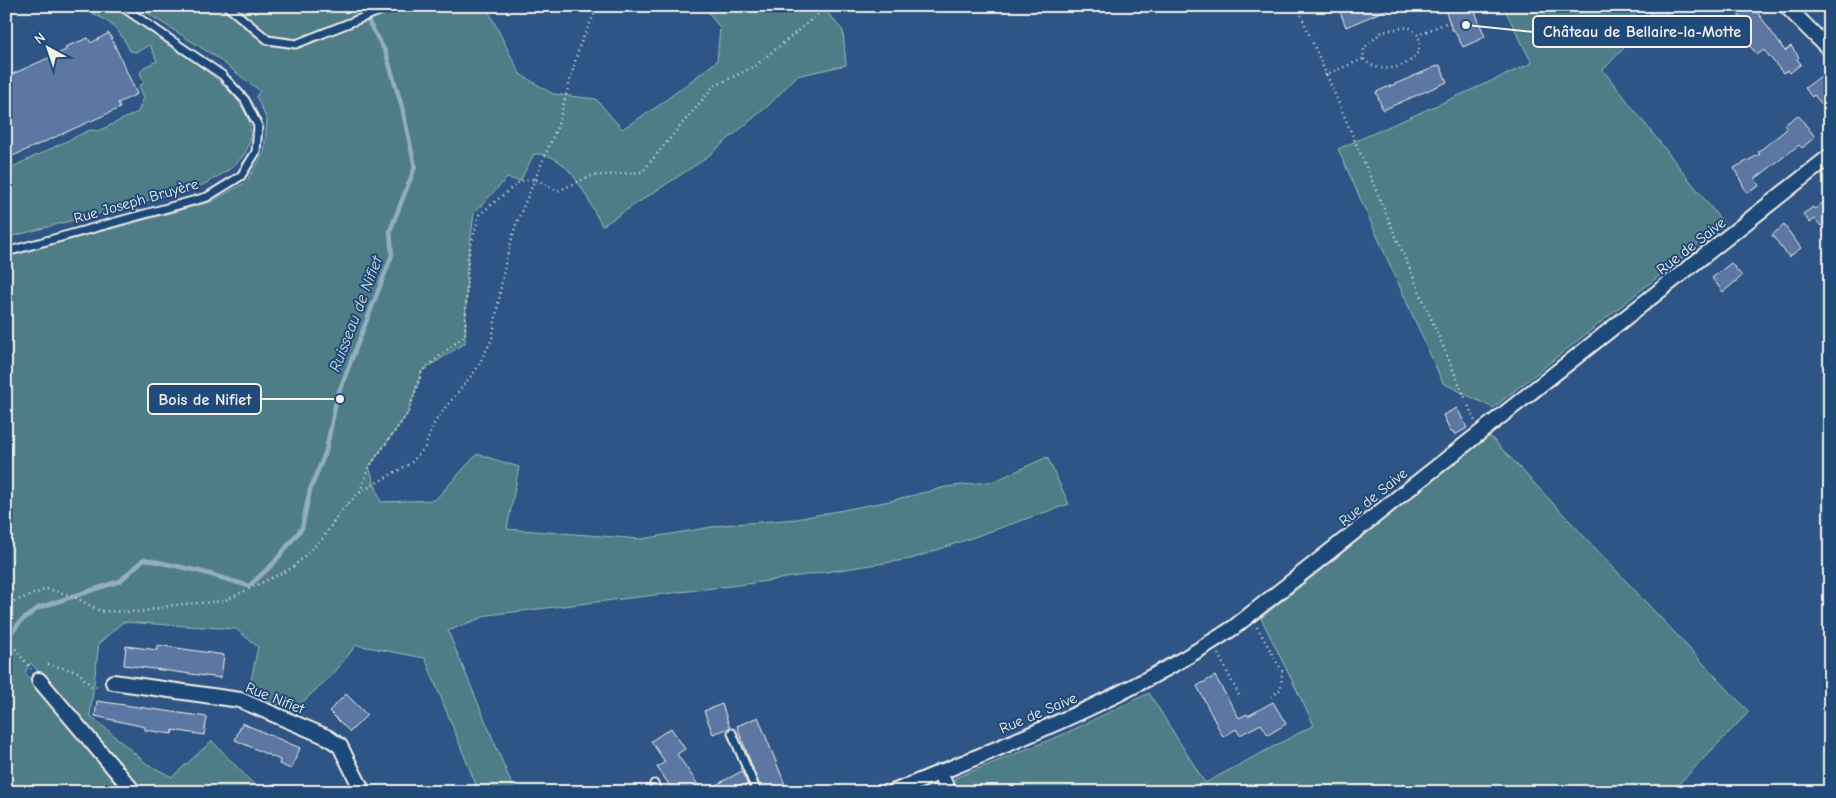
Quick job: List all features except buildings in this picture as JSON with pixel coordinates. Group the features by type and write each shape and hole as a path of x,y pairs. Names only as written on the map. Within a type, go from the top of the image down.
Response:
{"street":[{"path":"1786,6 1830,50"},
{"name":"Rue de Saive","path":"893,792 1079,714 1134,687 1211,642 1250,614 1830,156"},
{"path":"39,680 134,792"},
{"name":"Rue Nifiet","path":"113,682 240,700 327,737 340,746 363,792"},
{"path":"939,772 950,792"}],"lane":[{"name":"Rue Joseph Bruyère","path":"6,252 207,196 240,176 256,152 258,126 240,93 222,75 121,6"},
{"path":"227,6 268,40 296,44 392,6"},
{"path":"732,733 757,792"},
{"path":"654,784 658,792"}],"path":[{"path":"6,607 15,601 47,590 73,596 100,611 140,612 174,605 224,601 292,568 323,538 340,512 359,493 411,463 425,447 433,425 476,370 492,339 507,256 516,224 558,125 579,47 598,6"},
{"path":"359,493 369,467 408,413 422,371 466,335 468,257 480,215 520,181 535,179 558,191 591,176 642,172 713,87 755,66 828,6"},
{"path":"1296,6 1480,433"},
{"path":"1475,11 1487,6"},
{"path":"1418,36 1448,22"},
{"path":"1409,27 1418,36 1420,41 1417,53 1408,62 1395,69 1370,66 1363,59 1364,48 1383,31 1409,27"},
{"path":"1325,75 1363,59"},
{"path":"1250,614 1282,671 1281,689 1269,700"},
{"path":"6,637 39,680"},
{"path":"1211,642 1240,697"},
{"path":"48,664 78,672 91,686 112,688 113,682"}],"green space":[{"path":"102,5 120,10 189,58 221,83 235,97 245,112 250,128 249,144 241,158 228,170 198,187 6,238 6,170 90,130 98,131 138,112 144,97 139,86 144,83 140,73 144,67 157,61 150,45 136,52 130,51 115,28 104,19 80,6"},
{"path":"136,6 486,6 520,74 553,94 596,99 622,129 658,106 717,61 720,28 704,6 822,6 843,31 846,65 797,76 769,105 702,161 602,226 576,179 558,161 547,155 534,154 520,181 507,178 474,213 467,268 465,343 422,371 408,413 369,467 381,502 435,500 477,454 519,467 507,529 642,539 723,525 796,519 890,501 946,487 995,481 1047,457 1069,504 911,559 747,584 488,615 448,631 515,792 474,792 476,785 425,658 356,645 335,672 291,713 262,700 249,689 258,647 236,629 123,622 99,643 90,715 147,764 172,777 212,741 261,792 143,792 31,663 25,672 122,792 6,792 6,257 211,202 246,182 264,153 267,120 256,96 260,91 216,57"},
{"path":"1503,6 1630,6 1642,29 1603,70 1724,224 1493,408 1443,383 1338,149 1532,63"},
{"path":"1489,435 1749,712 1671,792 958,792 954,786 955,778 1062,735 1149,693 1205,783 1314,725 1261,618"}],"waterway":[{"name":"Ruisseau de Nifiet","path":"6,639 21,621 38,608 120,581 144,559 199,571 249,586 273,564 302,528 310,490 326,451 337,397 392,255 390,231 415,167 402,107 386,53 366,17 363,6"}],"place":[{"name":"Château de Bellaire-la-Motte","path":"1466,25"},
{"name":"Bois de Nifiet","path":"340,399"}]}
